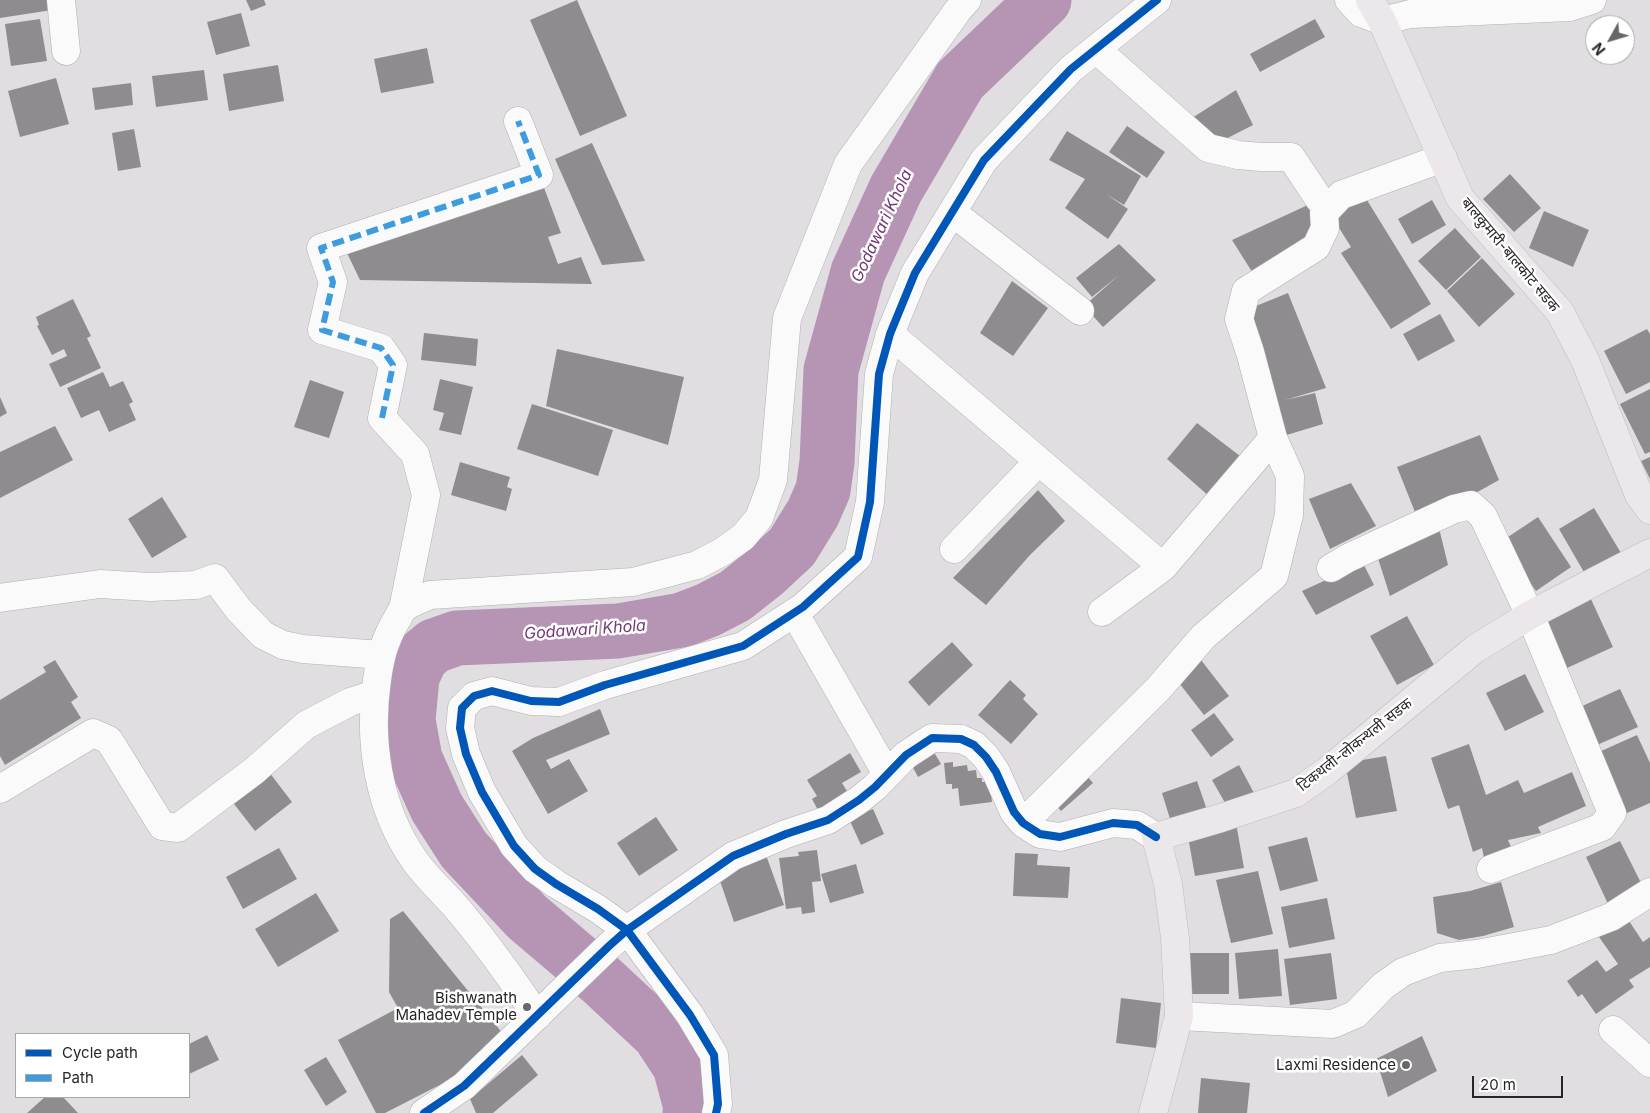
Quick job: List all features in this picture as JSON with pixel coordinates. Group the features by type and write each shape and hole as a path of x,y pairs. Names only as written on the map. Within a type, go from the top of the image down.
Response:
{"main road":[{"name":"बालकुमारी-बालकोट सडक","path":"1376,11 1460,198 1560,312 1585,360 1639,495 1650,510"},
{"name":"टिकथली-लोकन्थली सडक","path":"1156,837 1296,793 1327,771 1475,649 1530,615 1650,553"},
{"path":"1153,1113 1179,1016 1175,938 1168,884 1156,837"}],"street":[{"path":"61,0 66,51"},
{"path":"403,609 430,595 633,582 697,565 722,552 744,537 758,518 773,480 787,318 848,164 967,0"},
{"path":"716,1113 718,1104 714,1056 690,1015 618,938 598,909 534,869 514,846 482,792 466,754 460,728 462,708 474,696 492,692 531,701 558,702 605,685 743,646 804,608 858,556 870,502 879,374 890,334 915,273 984,160 1071,69 1157,0"},
{"path":"1349,0 1361,13 1407,7 1570,7 1592,0"},
{"path":"1105,57 1208,148 1246,155 1291,157 1319,199"},
{"path":"518,121 539,175 322,248 333,282 322,330 381,348 393,365 382,418 415,454 426,495 403,609 388,634 381,655 375,694 374,741 377,770 386,800 396,828 415,862 464,916 500,962 545,1008"},
{"path":"1023,823 1158,689 1204,637 1274,576 1289,516 1290,476 1273,438 1250,352 1239,319 1246,291 1316,247 1325,228 1324,213 1341,195 1443,158"},
{"path":"957,216 1080,311"},
{"path":"890,334 1163,568"},
{"path":"1102,612 1163,568 1273,438"},
{"path":"954,549 1039,461"},
{"path":"1331,568 1348,558 1454,509 1471,504 1483,516 1530,615 1612,813 1602,827 1491,869"},
{"path":"0,598 100,584 150,587 196,585 215,578 239,610 263,635 276,642 303,649 381,655"},
{"path":"802,626 887,774"},
{"path":"0,789 93,733 109,740 162,826 178,828 254,771 306,725 350,702 375,694"},
{"path":"424,1113 464,1086 618,938 733,856 786,834 828,820 859,800 875,787 906,755 932,738 961,739 974,745 986,757 996,772 1014,812 1023,823 1040,834 1060,838 1113,823 1137,825 1156,837"},
{"path":"1179,1016 1333,1024 1356,1014 1383,986 1403,972 1440,958 1477,954 1551,940 1612,917 1650,892"},
{"path":"1614,1030 1650,1063"}],"building":[{"path":"0,0 50,0 52,10 0,18"},
{"path":"246,0 264,0 266,5 251,11"},
{"path":"577,0 627,116 580,136 530,20"},
{"path":"241,13 250,46 216,55 207,22"},
{"path":"40,19 47,61 11,66 5,24"},
{"path":"1315,19 1325,37 1260,72 1250,54"},
{"path":"427,48 434,83 381,93 374,59"},
{"path":"278,65 284,101 229,111 223,74"},
{"path":"204,70 208,100 156,107 152,76"},
{"path":"56,78 69,124 20,137 8,91"},
{"path":"131,83 133,105 95,110 92,88"},
{"path":"1236,90 1253,125 1214,145 1192,118"},
{"path":"1127,126 1165,152 1147,178 1109,152"},
{"path":"134,129 141,167 118,171 112,133"},
{"path":"1067,131 1141,176 1124,205 1106,194 1128,209 1108,239 1065,208 1085,179 1049,160"},
{"path":"592,143 645,261 602,265 555,159"},
{"path":"1510,174 1541,208 1514,232 1483,199"},
{"path":"543,185 561,233 548,237 558,264 581,257 592,284 360,280 347,253"},
{"path":"1362,192 1431,304 1391,329 1341,253 1351,247 1329,212"},
{"path":"1432,200 1446,225 1412,244 1398,219"},
{"path":"1310,204 1318,240 1254,275 1232,240"},
{"path":"1544,211 1589,230 1573,267 1529,248"},
{"path":"1455,228 1481,257 1446,290 1418,261"},
{"path":"1119,244 1156,280 1103,327 1084,306 1119,275 1092,297 1076,278"},
{"path":"1482,258 1515,294 1479,327 1447,291"},
{"path":"1012,281 1048,308 1013,356 980,333"},
{"path":"1288,293 1326,388 1285,400 1315,393 1323,424 1280,437 1246,310"},
{"path":"73,299 91,336 87,338 101,368 60,387 49,364 67,356 64,349 52,355 37,326 39,325 36,317"},
{"path":"1440,314 1455,341 1418,361 1403,334"},
{"path":"1647,329 1650,334 1650,382 1626,394 1604,351"},
{"path":"424,333 478,339 476,366 421,360"},
{"path":"557,349 684,377 668,445 546,406"},
{"path":"103,372 110,387 123,381 133,402 129,404 136,420 109,432 99,410 81,418 67,388"},
{"path":"440,379 473,387 461,435 439,430 444,413 433,410"},
{"path":"310,380 344,392 329,438 294,427"},
{"path":"1650,389 1650,452 1645,454 1620,404"},
{"path":"0,397 7,413 0,417"},
{"path":"532,404 613,430 598,476 517,449"},
{"path":"1197,423 1240,456 1211,498 1167,459"},
{"path":"55,426 73,460 0,498 0,452"},
{"path":"1480,435 1499,480 1474,494 1415,512 1397,467"},
{"path":"1650,457 1650,479 1641,461"},
{"path":"460,462 510,477 507,487 512,489 506,511 451,495"},
{"path":"1351,483 1376,526 1330,549 1309,499"},
{"path":"1038,490 1065,521 1030,555 986,605 953,578"},
{"path":"162,497 187,537 152,558 128,519"},
{"path":"1594,508 1621,553 1585,574 1559,529"},
{"path":"1538,517 1571,567 1536,591 1502,541"},
{"path":"1439,528 1448,565 1390,596 1375,549"},
{"path":"1363,563 1374,585 1316,615 1302,591"},
{"path":"1590,597 1613,647 1567,668 1544,617"},
{"path":"1407,616 1434,665 1397,685 1370,636"},
{"path":"952,642 973,665 929,706 908,682"},
{"path":"55,660 78,697 71,702 81,718 5,765 0,756 0,700 46,672 43,667"},
{"path":"1201,660 1229,696 1204,715 1176,679"},
{"path":"1525,674 1544,712 1505,731 1486,693"},
{"path":"1010,680 1026,695 1023,699 1038,714 1011,744 978,715"},
{"path":"1620,689 1638,727 1597,745 1580,707"},
{"path":"600,709 610,734 546,760 551,769 569,759 588,791 548,814 512,751 533,738"},
{"path":"1214,713 1234,740 1211,757 1191,730"},
{"path":"1637,735 1650,763 1650,803 1627,813 1599,752"},
{"path":"929,744 941,764 918,777 907,756"},
{"path":"1469,744 1486,795 1518,780 1524,793 1572,772 1586,806 1538,827 1541,833 1508,840 1512,849 1484,858 1482,848 1473,852 1459,805 1448,809 1431,758"},
{"path":"850,753 861,772 842,783 850,796 820,814 812,799 817,796 807,780"},
{"path":"1386,756 1397,811 1356,818 1345,763"},
{"path":"953,762 953,767 967,765 968,771 976,770 977,778 982,778 982,782 986,782 987,786 990,786 992,802 960,806 958,788 952,789 952,784 946,784 944,763"},
{"path":"1239,765 1254,793 1228,808 1212,780"},
{"path":"1082,770 1093,783 1061,811 1050,798"},
{"path":"269,772 292,802 255,831 231,800"},
{"path":"1197,781 1207,810 1171,822 1162,793"},
{"path":"873,809 884,834 861,845 849,819"},
{"path":"656,817 678,850 639,876 617,843"},
{"path":"1236,823 1244,868 1195,876 1187,831"},
{"path":"1307,837 1318,881 1280,891 1268,847"},
{"path":"1620,841 1644,889 1609,906 1586,857"},
{"path":"279,848 297,879 243,909 226,877"},
{"path":"817,850 821,881 812,882 815,912 802,914 801,907 786,909 779,858 799,856 798,852"},
{"path":"1015,853 1038,854 1037,865 1070,867 1068,898 1013,896"},
{"path":"766,855 784,905 734,922 717,872"},
{"path":"856,864 864,893 830,903 821,874"},
{"path":"1258,871 1273,934 1231,943 1216,880"},
{"path":"1501,882 1514,927 1483,936 1459,940 1437,933 1433,897 1470,891"},
{"path":"316,893 339,931 278,967 255,929"},
{"path":"1327,898 1335,939 1289,948 1281,907"},
{"path":"403,911 504,1035 467,1071 385,1113 376,1113 338,1040 398,1008 389,992 390,919"},
{"path":"1627,918 1643,942 1650,937 1650,967 1629,980 1634,987 1596,1014 1582,994 1578,997 1567,981 1597,960 1606,972 1618,964 1599,937"},
{"path":"1278,949 1282,996 1239,999 1235,953"},
{"path":"1182,953 1229,953 1229,994 1182,994"},
{"path":"1331,953 1337,999 1290,1005 1284,959"},
{"path":"1121,998 1161,1003 1156,1048 1116,1043"},
{"path":"207,1035 219,1060 190,1074 190,1044"},
{"name":"Laxmi Residence","path":"1422,1036 1437,1071 1388,1097 1376,1059"},
{"path":"522,1055 538,1075 493,1113 476,1113 470,1099"},
{"path":"326,1057 347,1092 326,1106 304,1070"},
{"path":"1201,1078 1250,1083 1247,1113 1198,1113"},
{"path":"44,1098 64,1098 78,1113 27,1113"}],"waterway":[{"name":"Godawari Khola","path":"690,1113 691,1107 680,1066 659,1034 600,979 527,917 464,850 437,808 415,759 408,720 412,677 421,657 434,646 457,638 618,631 682,620 708,610 735,596 792,547 813,513 823,490 827,462 831,370 858,272 896,189 960,80 1044,0"}],"marked path":[{"path":"382,418 393,365 381,348 322,330 333,282 321,248 539,175 518,121"}],"cycle path":[{"path":"716,1113 718,1104 714,1055 690,1015 627,930 535,869 514,846 482,792 466,754 460,728 462,708 474,696 492,691 531,701 559,702 605,685 743,646 803,607 858,557 870,502 879,374 890,334 915,273 984,160 1071,69 1157,0"},
{"path":"424,1113 464,1086 627,930 733,856 786,834 828,820 859,800 875,787 906,755 932,738 961,739 974,745 986,757 996,772 1014,812 1023,823 1040,834 1060,837 1113,823 1137,825 1156,837"}],"place":[{"name":"Bishwanath Mahadev Temple","path":"527,1007"},
{"name":"Laxmi Residence","path":"1406,1065"}]}
